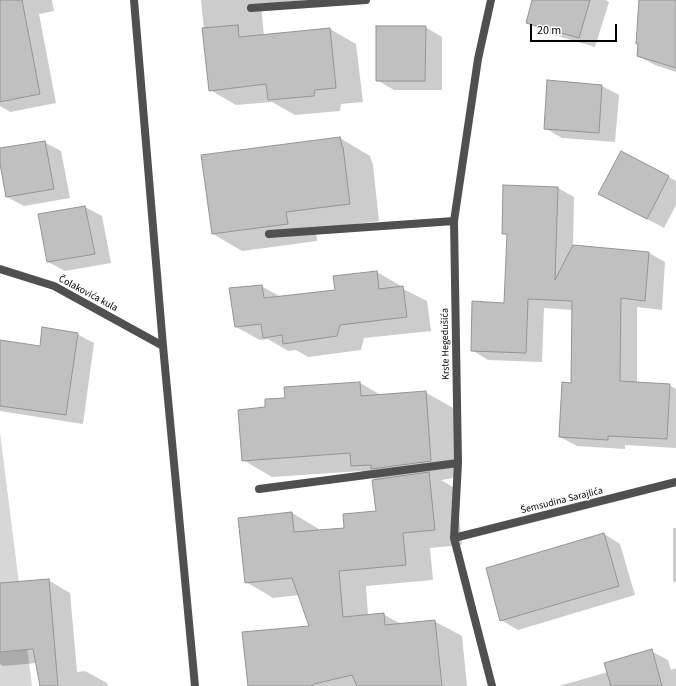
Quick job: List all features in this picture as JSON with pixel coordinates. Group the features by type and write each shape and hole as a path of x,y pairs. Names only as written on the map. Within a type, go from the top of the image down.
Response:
{"street":[{"path":"134,0 163,346 195,686"},
{"path":"251,8 366,0"},
{"name":"Krste Hegedušića","path":"491,0 478,59 454,221 458,463 454,538 492,686"},
{"path":"269,234 454,221"},
{"name":"Čolakovića kula","path":"0,269 54,286 163,346"},
{"path":"259,489 458,463"},
{"name":"Šemsudina Sarajlića","path":"454,538 676,482"}],"shaded area":[{"path":"0,433 32,686 0,686"}],"building":[{"path":"0,0 22,0 40,94 0,102"},
{"path":"532,0 590,0 579,38 526,23"},
{"path":"639,0 676,0 676,68 637,56 638,44 636,44"},
{"path":"238,25 239,37 330,28 336,88 315,90 314,96 268,100 266,84 209,91 202,28"},
{"path":"376,26 426,26 425,81 376,81"},
{"path":"547,80 602,85 599,133 544,129"},
{"path":"340,137 343,147 350,204 286,212 288,224 212,234 201,155"},
{"path":"45,141 54,189 6,197 0,164 0,148"},
{"path":"621,151 669,176 647,219 598,194"},
{"path":"503,185 558,187 555,280 573,245 649,252 645,301 621,298 620,381 670,384 667,439 608,436 608,440 559,437 562,382 571,383 572,301 528,299 526,353 471,351 472,301 504,303 507,234 502,234"},
{"path":"85,206 95,254 47,262 38,214"},
{"path":"377,271 379,289 403,286 407,317 340,325 337,336 283,344 282,335 263,338 261,324 235,327 229,288 262,285 264,298 335,290 333,276"},
{"path":"42,327 78,333 66,415 0,406 0,340 40,346"},
{"path":"360,382 361,396 426,391 431,461 371,469 371,465 351,466 350,453 242,461 238,410 265,407 265,399 285,398 284,387"},
{"path":"429,472 435,530 403,533 406,565 339,571 343,617 384,613 385,625 435,620 442,686 357,686 352,675 311,686 248,686 242,632 309,626 292,578 245,583 238,518 292,512 294,532 344,528 343,514 376,511 372,480"},
{"path":"604,533 619,586 500,621 486,568"},
{"path":"49,579 58,686 40,686 33,649 0,652 0,583"},
{"path":"652,649 662,686 611,686 604,663"}]}
